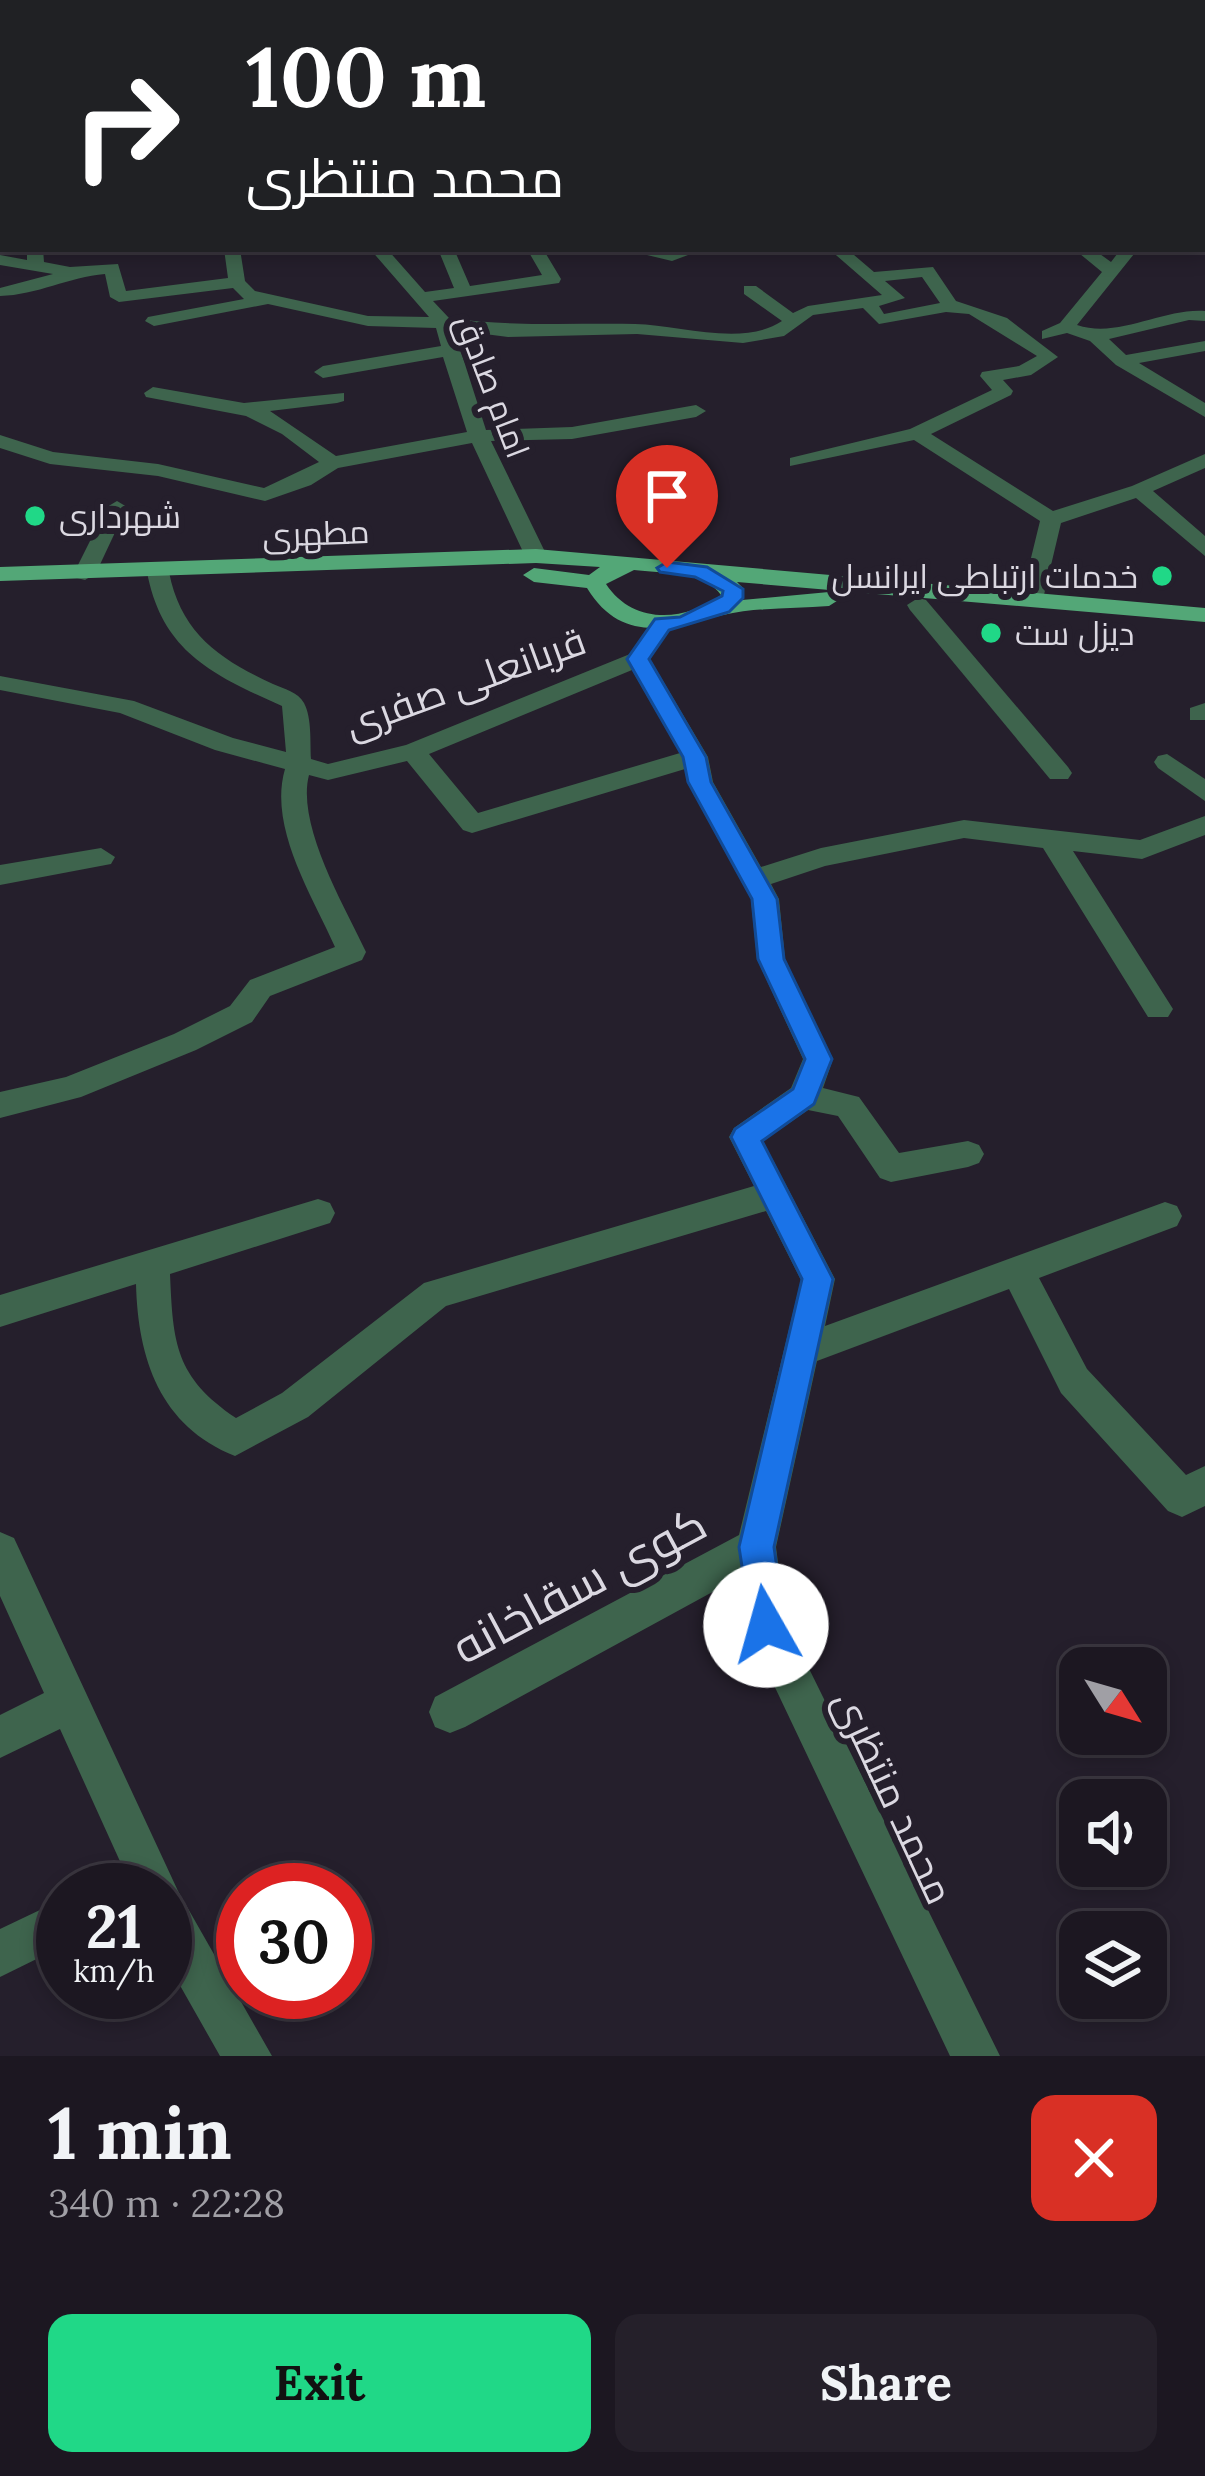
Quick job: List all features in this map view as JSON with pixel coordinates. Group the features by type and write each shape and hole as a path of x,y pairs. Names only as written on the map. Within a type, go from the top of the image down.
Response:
{"main road":[{"name":"مطهری","path":"0,591 159,580 506,572 535,566 634,563 700,572"},
{"path":"634,563 614,567 594,582 600,598 663,624 683,623 722,608 806,598 1205,630"},
{"name":"مطهری","path":"535,566 594,582"},
{"path":"700,572 1205,615"},
{"path":"700,572 733,589 732,598 722,608"},
{"name":"مطهری","path":"0,574 86,573 159,580"}],"street":[{"path":"232,252 237,282 249,295 368,321 443,323 508,332 637,329 743,338 778,332 808,311 896,298 840,252"},
{"name":"امام صادق","path":"381,252 443,323 478,436 535,566"},
{"path":"447,252 464,292"},
{"path":"419,298 554,279 537,252"},
{"path":"641,252 656,256 691,252"},
{"path":"1086,252 1112,272"},
{"path":"1032,344 1066,327 1128,252"},
{"path":"0,260 36,257 70,272"},
{"path":"4,292 51,282 70,272 112,268 119,297 237,282"},
{"path":"871,277 927,271 950,306"},
{"path":"750,290 793,321"},
{"path":"154,321 265,300"},
{"path":"797,462 917,433 1004,392 989,376 1024,371 1049,357 974,310 950,306 910,319 879,319 870,305"},
{"path":"1096,337 1189,315 1205,316"},
{"path":"1066,327 1096,337 1122,361 1205,411"},
{"path":"1122,361 1205,346"},
{"path":"323,372 451,350"},
{"path":"153,392 197,406 243,408 337,397"},
{"path":"243,408 290,428 332,463"},
{"path":"0,441 50,458 158,470 265,495 304,481 332,463 478,436 572,433 696,412"},
{"path":"917,433 1051,519"},
{"path":"1051,519 1139,490 1205,460"},
{"path":"1139,490 1189,529 1205,550"},
{"path":"86,573 117,507"},
{"path":"1031,599 1051,519"},
{"path":"0,1105 70,1088 185,1042 242,1014 260,988 352,952 303,844 292,786 299,764 291,701 218,669 170,617 159,580"},
{"path":"918,604 1059,773"},
{"name":"قربانعلی صفری","path":"0,682 125,706 224,744 328,772 413,751 638,659 663,624"},
{"path":"638,659 694,757 700,782 765,899 771,959 818,1059 804,1096 848,1106 891,1168 968,1154"},
{"path":"413,751 472,824 694,757"},
{"path":"1168,762 1205,792"},
{"path":"754,880 821,857 964,829 1142,850 1201,832"},
{"path":"1054,843 1158,1010"},
{"path":"0,875 101,857"},
{"name":"محمد منتظری","path":"804,1096 745,1137 818,1279 756,1547 766,1625 902,1913 976,2056"},
{"path":"152,1264 156,1352 191,1411 235,1438 296,1405 436,1294 773,1195"},
{"path":"0,1311 318,1213"},
{"path":"802,1349 1165,1216"},
{"path":"1016,1269 1074,1381 1182,1498 1205,1485"},
{"name":"کوی سقاخانه","path":"450,1712 756,1547"},
{"path":"0,1552 137,1863"},
{"path":"0,1737 68,1703"},
{"path":"0,1954 36,1936"},
{"path":"192,1966 248,2056"}],"place":[{"name":"شهرداری","path":"35,516"},
{"name":"خدمات ارتباطی ایرانسل","path":"1162,576"},
{"name":"دیزل ست","path":"991,633"}],"route":[{"path":"667,568 700,572 733,589 732,598 722,608 683,623 663,624 638,659 694,757 700,782 765,899 771,959 818,1059 804,1096 745,1137 818,1279 756,1547 766,1625"}]}
